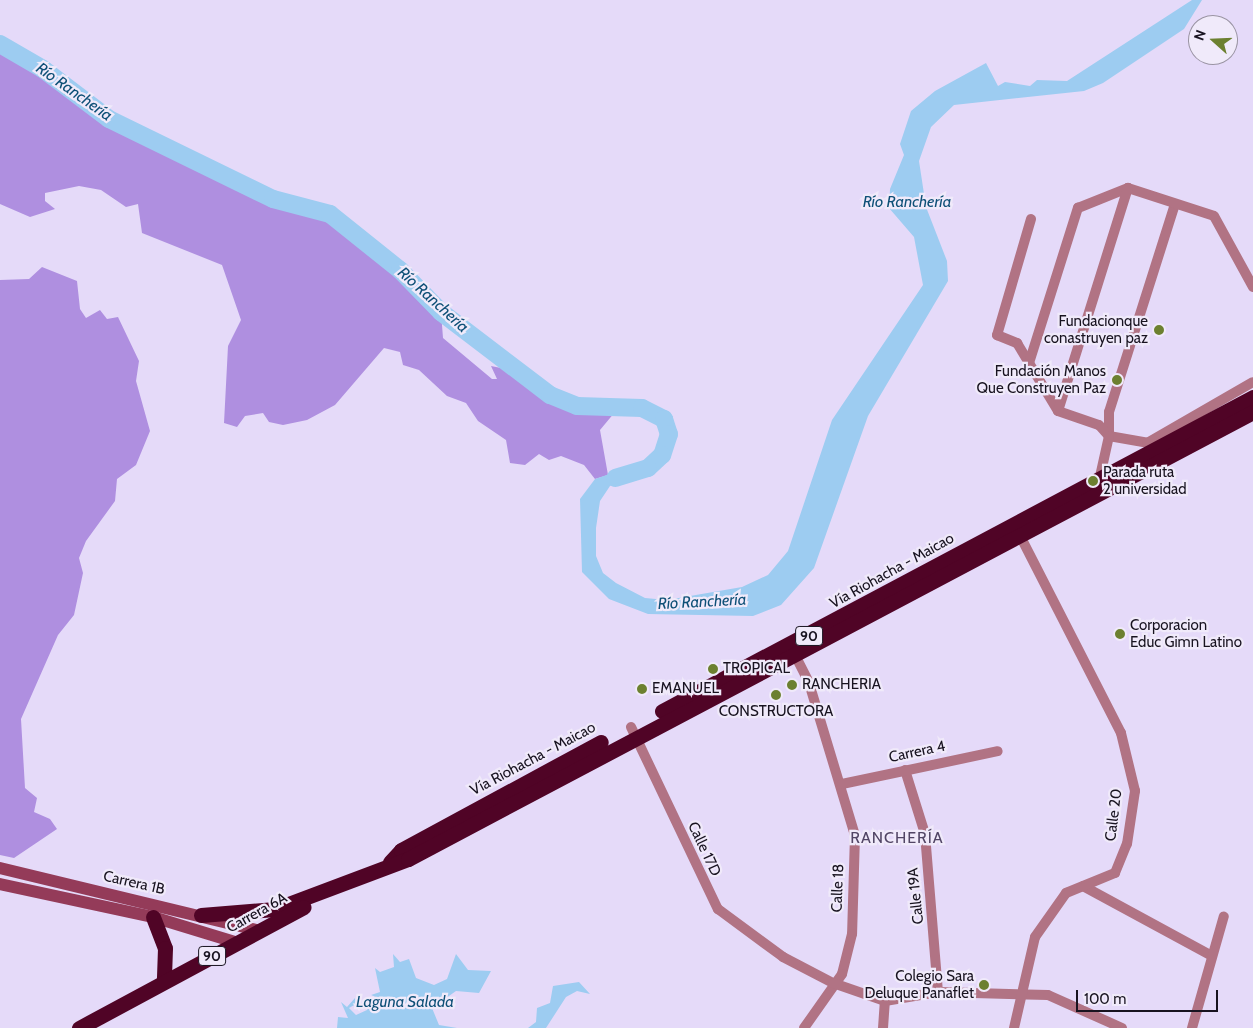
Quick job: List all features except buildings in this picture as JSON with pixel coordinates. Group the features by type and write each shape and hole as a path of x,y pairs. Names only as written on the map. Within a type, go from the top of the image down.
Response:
{"highway":[{"name":"Vía Riohacha - Maicao","path":"346,884 390,862 401,850 633,732 1233,416 1253,398"},
{"name":"Vía Riohacha - Maicao","path":"1233,416 1253,412"},
{"name":"Vía Riohacha - Maicao","path":"633,732 796,656 963,558"},
{"path":"201,915 275,909 346,884"},
{"name":"Carrera 6A","path":"79,1028 346,884"},
{"path":"153,917 165,948 164,981"}],"street":[{"path":"1058,411 1128,188"},
{"path":"1029,363 1078,208 1128,188 1214,216 1253,287"},
{"path":"1101,485 1109,436 1109,412 1175,204"},
{"path":"1031,219 997,335 1017,343 1058,411 1099,425 1109,436 1147,443 1253,382"},
{"name":"Calle 20","path":"1014,1028 1035,936 1066,893 1115,873 1128,844 1134,792 1121,733 1017,530"},
{"name":"Calle 18","path":"796,656 809,683 842,784 855,835 852,934 842,974 832,984 804,1028"},
{"name":"Calle 17D","path":"633,732 718,909 783,957 832,984 885,1001"},
{"name":"Carrera 4","path":"842,784 998,751"},
{"name":"Calle 19A","path":"905,770 925,834 938,992"},
{"name":"Carrera 1B","path":"0,868 261,931"},
{"name":"Carrera 1B","path":"0,884 153,917 238,943"},
{"path":"1082,886 1210,955"},
{"path":"1192,1028 1210,955 1224,916"},
{"path":"883,1028 885,1001 938,992 1048,995 1122,1028"}],"shaded area":[{"path":"0,44 43,69 109,119 181,151 219,176 270,198 330,214 400,270 441,312 443,338 492,379 497,379 491,366 506,369 560,407 569,403 620,406 600,430 608,475 595,479 584,465 561,456 549,460 539,454 525,465 510,463 506,440 478,421 466,403 447,396 419,370 403,365 400,352 384,348 335,405 307,420 283,425 269,422 263,413 245,416 237,427 224,423 228,346 241,320 222,265 142,233 138,204 126,207 101,190 79,186 45,193 45,201 55,209 30,217 0,204"},
{"path":"42,267 77,281 80,309 86,318 100,310 107,319 118,317 139,361 136,381 150,431 136,465 117,479 115,501 86,541 79,558 83,573 74,615 58,635 21,719 25,788 37,798 34,812 50,819 57,829 14,858 0,855 0,280 29,279"}],"water":[{"name":"Río Ranchería","path":"1192,0 1202,0 1193,15 1188,15 1188,23 1184,29 1103,83 1084,91 954,105 931,127 919,161 926,207 947,261 948,281 868,416 814,568 781,605 753,616 648,614 609,599 582,572 580,499 595,479 618,471 638,473 610,486 600,501 596,528 596,556 603,573 616,583 645,598 667,600 742,587 768,575 788,551 832,420 923,285 914,237 889,208 890,189 904,155 900,144 911,111 935,91 986,63 998,86 1005,82 1030,86 1037,80 1067,81"},
{"name":"Laguna Salada","path":"393,954 400,962 409,959 416,978 434,985 447,979 456,954 468,970 491,971 479,993 456,991 432,1008 439,1025 457,1028 337,1028 338,1017 348,1018 341,1002 347,1007 355,998 356,1004 349,1008 356,1015 367,1010 366,1000 375,1005 376,997 371,995 380,992 375,968 380,972 394,967"},
{"path":"579,982 590,994 577,991 566,997 546,1028 528,1028 536,1022 537,1008 550,1003 553,986"}],"waterway":[{"name":"Río Ranchería","path":"0,44 43,69 109,119 273,199 330,214 400,270 441,312 550,395 577,406 642,408 664,419 669,434 662,455 648,468 615,478"}],"place":[{"name":"Fundacionque conastruyen paz","path":"1159,330"},
{"name":"Fundación Manos Que Construyen Paz","path":"1117,380"},
{"name":"Parada ruta 2 universidad","path":"1093,481"},
{"name":"Corporacion Educ Gimn Latino","path":"1120,634"},
{"name":"TROPICAL","path":"713,669"},
{"name":"RANCHERIA","path":"792,685"},
{"name":"EMANUEL","path":"642,689"},
{"name":"CONSTRUCTORA","path":"776,695"},
{"name":"Colegio Sara Deluque Panaflet","path":"984,985"}],"district":[{"name":"RANCHERÍA","path":"897,838"}]}
